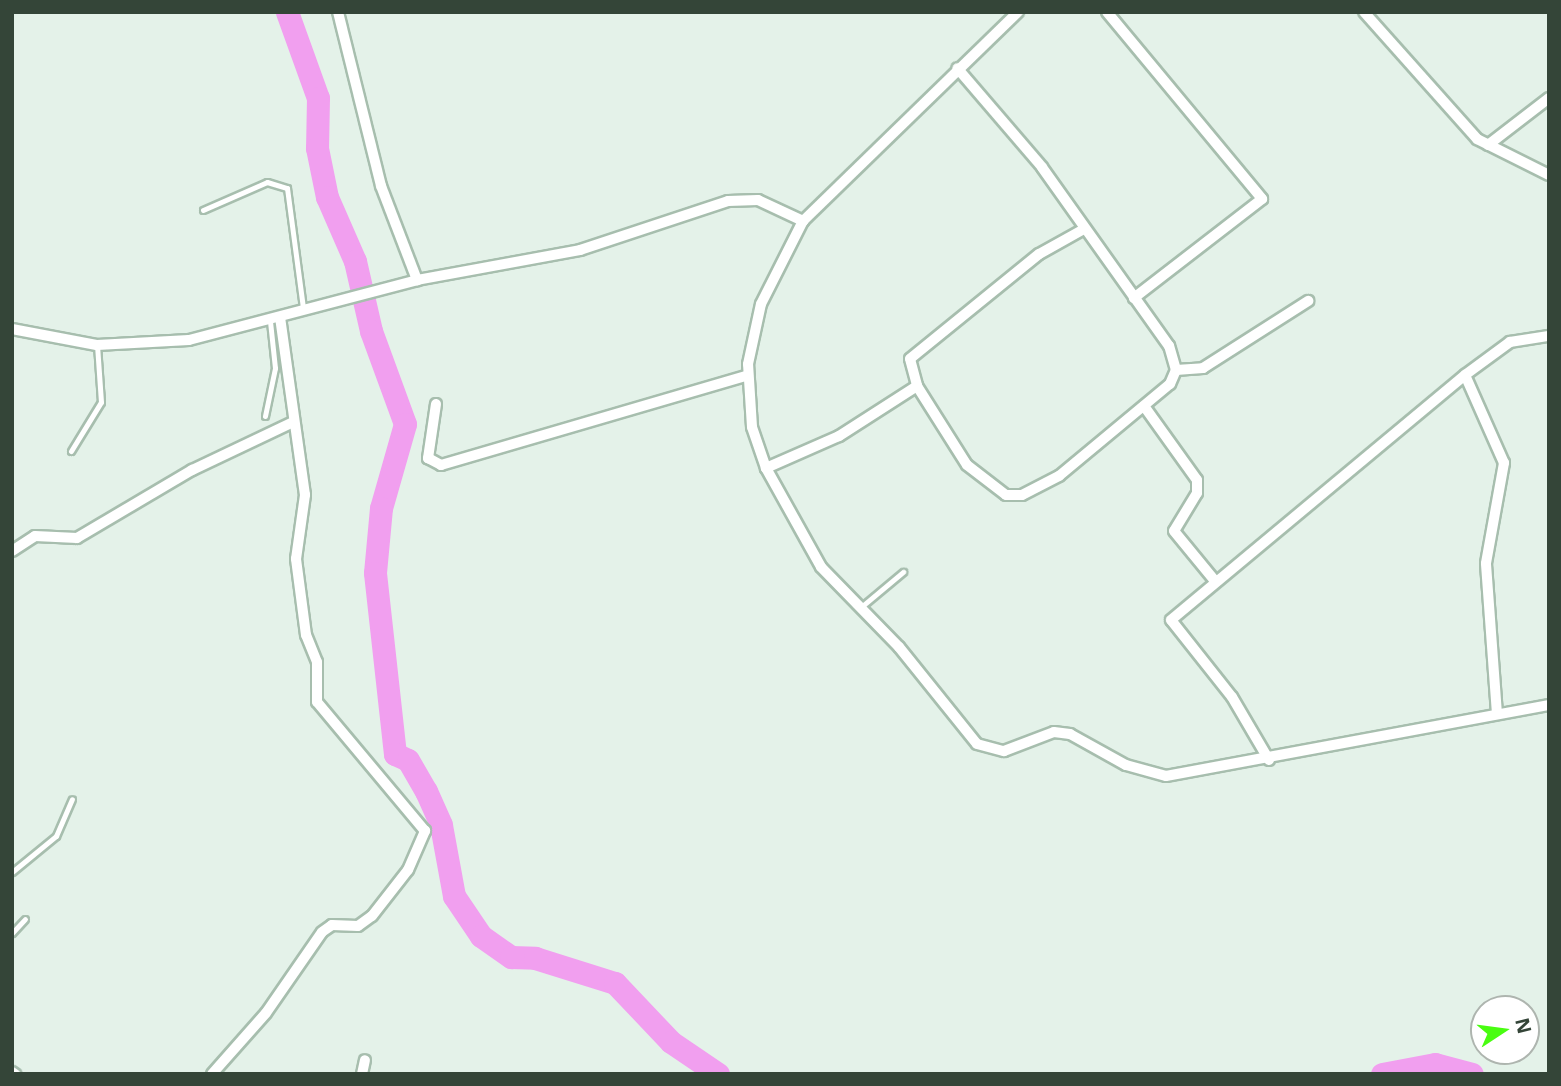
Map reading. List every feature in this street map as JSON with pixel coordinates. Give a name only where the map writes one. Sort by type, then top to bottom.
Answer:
[{"type":"street","points":[[338,12],[381,186],[417,280]]},
{"type":"street","points":[[1018,12],[957,68],[803,220],[761,304],[748,375],[752,427],[766,468],[799,537],[988,751],[1054,732],[1070,734],[1157,776],[1269,760],[1418,725],[1549,705]]},
{"type":"street","points":[[1107,12],[1262,199],[1134,298]]},
{"type":"street","points":[[1364,12],[1451,116],[1488,145],[1549,175]]},
{"type":"street","points":[[957,68],[1042,167],[1169,346],[1175,370]]},
{"type":"street","points":[[1488,145],[1549,98]]},
{"type":"street","points":[[12,329],[97,345],[189,340],[417,280],[580,250],[728,201],[758,200],[803,220]]},
{"type":"street","points":[[1084,229],[1039,254],[910,359],[917,386],[951,446],[1006,495],[1038,491],[1144,406],[1175,370],[1203,368],[1308,301]]},
{"type":"street","points":[[212,1074],[266,1013],[322,932],[332,925],[358,926],[372,916],[408,870],[425,831],[317,702],[317,662],[306,635],[296,559],[305,502],[275,319]]},
{"type":"street","points":[[1269,760],[1232,697],[1171,620],[1214,581],[1465,375],[1510,342],[1548,333]]},
{"type":"street","points":[[436,404],[428,458],[441,465],[748,375]]},
{"type":"street","points":[[1465,375],[1504,463],[1486,563],[1497,714]]},
{"type":"street","points":[[766,468],[862,424],[917,386]]},
{"type":"street","points":[[1144,406],[1197,480],[1197,492],[1174,531],[1214,581]]},
{"type":"street","points":[[12,551],[35,536],[77,538],[191,470],[291,423]]},
{"type":"street","points":[[362,1074],[365,1060]]},
{"type":"lane","points":[[203,210],[267,182],[287,188],[303,308]]},
{"type":"lane","points":[[265,416],[275,368],[275,319]]},
{"type":"lane","points":[[71,451],[102,402],[97,345]]},
{"type":"lane","points":[[861,607],[903,572]]},
{"type":"lane","points":[[12,872],[57,836],[72,799]]},
{"type":"lane","points":[[12,933],[25,919]]},
{"type":"waterway","points":[[287,12],[318,98],[317,148],[327,197],[355,261],[371,331],[405,424],[381,508],[375,573],[395,754],[408,760],[426,791],[441,825],[454,896],[481,936],[511,957],[535,958],[615,983],[671,1042],[718,1074]]},
{"type":"waterway","points":[[1382,1074],[1435,1064],[1472,1074]]}]
